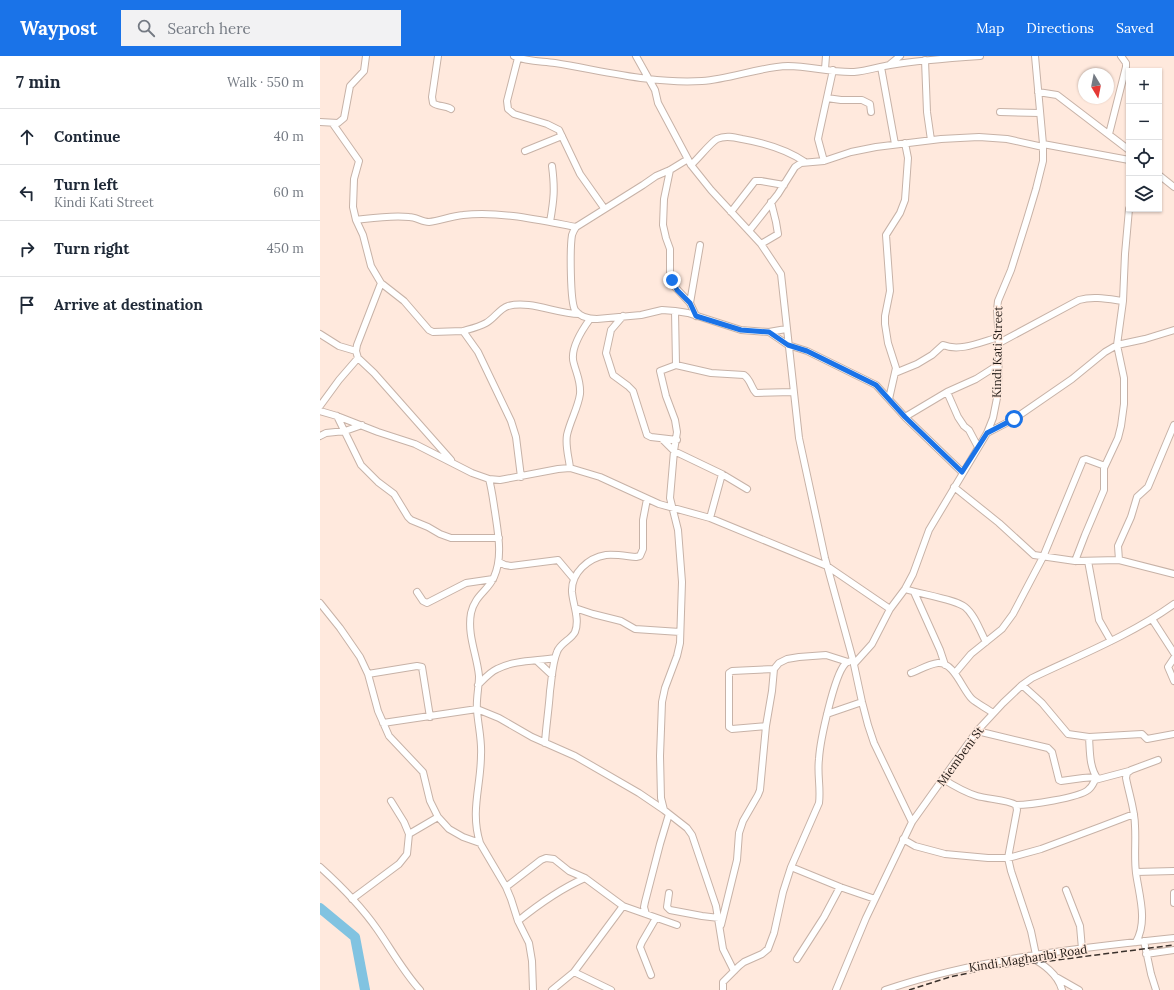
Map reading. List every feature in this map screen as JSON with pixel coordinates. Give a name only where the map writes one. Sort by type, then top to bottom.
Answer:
[{"type":"street","points":[[320,122],[333,124],[338,123],[344,118],[350,86],[364,71],[366,56]]},
{"type":"street","points":[[438,56],[432,97],[433,103],[451,109]]},
{"type":"street","points":[[553,56],[555,63]]},
{"type":"street","points":[[636,56],[655,90],[658,103],[690,162],[711,190],[762,244],[781,274],[799,438],[827,566],[874,743],[912,822]]},
{"type":"street","points":[[825,69],[826,56]]},
{"type":"street","points":[[890,65],[900,56]]},
{"type":"street","points":[[604,208],[580,174],[562,136],[555,127],[519,116],[509,111],[507,101],[516,57],[528,61],[555,63],[662,81],[701,81],[714,80],[757,70],[788,66],[859,72],[890,65],[925,60],[980,56]]},
{"type":"street","name":"Kindi Kati Street","points":[[722,990],[723,982],[744,962],[762,954],[768,949],[774,933],[783,892],[791,867],[819,803],[818,761],[827,714],[839,674],[844,666],[852,662],[872,644],[890,609],[905,589],[913,574],[929,530],[962,472],[987,433],[993,418],[998,393],[998,301],[1011,270],[1043,161],[1043,145],[1035,56]]},
{"type":"street","points":[[1108,134],[1126,67],[1126,63],[1121,56]]},
{"type":"street","points":[[925,60],[927,112],[931,140]]},
{"type":"street","points":[[881,67],[895,144]]},
{"type":"street","points":[[824,161],[818,140],[819,128],[833,70]]},
{"type":"street","points":[[1038,92],[1058,95],[1126,148]]},
{"type":"street","points":[[827,98],[862,100],[870,104],[871,112]]},
{"type":"street","points":[[1000,112],[1040,113]]},
{"type":"street","points":[[333,124],[359,161],[354,179],[352,202],[356,220],[363,235],[369,260],[376,276],[381,283],[404,302],[431,331],[463,331],[486,323],[499,310],[515,304],[546,308],[568,314],[579,314],[590,319],[641,315],[662,310],[678,311],[741,330],[769,332],[786,329]]},
{"type":"street","points":[[525,151],[562,136]]},
{"type":"street","points":[[579,314],[574,307],[572,290],[572,236],[576,227],[604,208],[656,176],[690,162],[716,139],[732,137],[774,146],[794,154],[805,162]]},
{"type":"street","points":[[749,231],[784,185],[795,167],[801,163],[824,161],[851,152],[876,147],[931,140],[987,138],[1007,139],[1126,159]]},
{"type":"street","points":[[889,399],[895,373],[895,364],[888,343],[886,324],[890,292],[886,235],[900,213],[905,200],[908,158],[905,143]]},
{"type":"street","points":[[550,222],[555,196],[552,166]]},
{"type":"street","points":[[670,170],[664,199],[664,231],[670,249],[670,272],[677,290],[689,301],[696,316]]},
{"type":"street","points":[[1160,176],[1174,187]]},
{"type":"street","points":[[731,212],[755,181],[784,185]]},
{"type":"street","points":[[762,244],[778,234],[771,202]]},
{"type":"street","points":[[1075,561],[1104,490],[1105,466],[1118,438],[1124,404],[1124,378],[1117,345],[1123,301],[1129,212]]},
{"type":"street","points":[[356,220],[398,216],[410,217],[430,222],[462,215],[479,215],[506,216],[576,227]]},
{"type":"street","points":[[676,365],[678,311],[689,301],[700,245]]},
{"type":"street","points":[[381,283],[360,337],[356,351],[358,358],[379,378],[453,463]]},
{"type":"street","points":[[895,373],[917,364],[932,355],[943,344],[955,348],[999,340],[1085,298],[1102,298],[1123,301]]},
{"type":"street","points":[[623,316],[611,330],[606,353],[613,375],[633,391],[647,435],[662,439],[676,440]]},
{"type":"street","points":[[570,468],[567,448],[567,433],[580,396],[581,386],[580,379],[574,365],[573,355],[580,334],[590,319]]},
{"type":"street","points":[[987,433],[1014,419],[1072,379],[1105,352],[1117,345],[1174,330]]},
{"type":"street","points":[[463,331],[478,352],[511,421],[516,437],[521,477]]},
{"type":"street","points":[[769,332],[788,345],[807,351],[872,382],[882,390],[905,417],[962,472]]},
{"type":"street","points":[[320,334],[339,346],[356,351]]},
{"type":"street","points":[[320,406],[326,396],[358,358]]},
{"type":"street","points":[[646,914],[644,907],[660,844],[666,812],[661,798],[660,781],[662,702],[665,688],[677,656],[680,643],[681,567],[678,530],[670,498],[677,428],[666,396],[660,371],[676,365],[711,373],[744,375],[750,381],[756,393],[793,392]]},
{"type":"street","points":[[905,417],[947,392],[976,379],[998,365]]},
{"type":"street","points":[[947,392],[958,417],[964,426],[969,430],[978,447]]},
{"type":"street","points":[[320,411],[415,444],[472,473],[489,479],[500,480],[570,468],[600,477],[647,499],[672,508],[710,518],[827,566],[890,609]]},
{"type":"street","points":[[337,416],[361,465],[378,482],[398,498],[411,520],[451,538],[499,538]]},
{"type":"street","points":[[320,436],[326,433],[345,431],[362,425]]},
{"type":"street","points":[[1118,560],[1118,546],[1131,518],[1137,497],[1148,487],[1174,425]]},
{"type":"street","points":[[662,439],[674,451],[722,474],[747,489]]},
{"type":"street","points":[[955,673],[971,654],[1002,629],[1013,614],[1043,557],[1083,460],[1086,458],[1105,466]]},
{"type":"street","points":[[710,518],[722,474]]},
{"type":"street","points":[[489,479],[493,495],[499,538],[499,562],[493,580],[480,594],[471,614],[471,635],[478,668],[477,709],[481,756],[477,791],[476,824],[480,843],[506,887],[513,903],[518,921],[526,937],[531,952],[533,990]]},
{"type":"street","points":[[954,487],[999,523],[1030,554],[1075,561],[1118,560],[1174,574]]},
{"type":"street","points":[[544,743],[555,658],[559,647],[570,638],[576,626],[572,592],[574,579],[583,566],[591,560],[599,557],[608,555],[640,556],[643,549],[643,520],[647,499]]},
{"type":"street","points":[[499,562],[504,566],[511,566],[558,560],[574,579]]},
{"type":"street","points":[[1088,561],[1099,620],[1110,641]]},
{"type":"street","points":[[417,592],[423,601],[427,603],[466,583],[493,580]]},
{"type":"street","points":[[905,589],[954,602],[966,607],[986,642]]},
{"type":"street","points":[[914,592],[940,650],[945,665]]},
{"type":"street","points":[[320,603],[360,657],[368,674],[383,724],[389,736],[423,772],[430,801],[438,817],[449,829],[463,837],[480,843]]},
{"type":"street","name":"Miembeni St","points":[[836,990],[875,899],[912,822],[977,731],[1022,685],[1032,678],[1110,641],[1152,619],[1174,604]]},
{"type":"street","points":[[575,608],[598,616],[621,621],[635,629],[680,632]]},
{"type":"street","points":[[1152,619],[1174,652]]},
{"type":"street","points":[[720,928],[737,860],[739,833],[748,811],[760,790],[766,726],[774,669],[783,661],[799,656],[826,655],[852,662]]},
{"type":"street","points":[[478,685],[496,669],[506,665],[555,658]]},
{"type":"street","points":[[1174,658],[1168,664],[1174,681]]},
{"type":"street","points":[[537,661],[552,675]]},
{"type":"street","points":[[911,673],[933,664],[940,663],[945,665],[955,673],[971,698],[993,713]]},
{"type":"street","points":[[368,674],[422,666],[430,716]]},
{"type":"street","points":[[766,726],[732,729],[729,727],[729,673],[732,670],[774,669]]},
{"type":"street","points":[[1022,685],[1042,703],[1065,732],[1075,736],[1089,737],[1142,734],[1147,739],[1174,734]]},
{"type":"street","points":[[827,714],[862,702]]},
{"type":"street","points":[[383,724],[477,709],[499,718],[544,743],[575,756],[639,793],[687,828],[692,835],[709,883],[719,918],[723,949],[734,971]]},
{"type":"street","points":[[977,731],[1048,748],[1052,752],[1059,780],[1061,781],[1097,778],[1130,770],[1158,760]]},
{"type":"street","points":[[1089,737],[1092,766],[1097,778]]},
{"type":"street","points":[[1130,770],[1126,778],[1134,814],[1136,872],[1140,892],[1142,922],[1141,934],[1136,942]]},
{"type":"street","points":[[943,779],[966,792],[991,800],[1010,802],[1016,805],[1047,801],[1081,794],[1092,787],[1097,778]]},
{"type":"street","points":[[352,899],[399,864],[407,854],[409,834],[404,822],[391,801]]},
{"type":"street","points":[[1016,805],[1017,810],[1008,858],[1011,872],[1031,931],[1036,955]]},
{"type":"street","points":[[903,839],[915,846],[945,854],[988,858],[1008,858],[1041,849],[1134,814]]},
{"type":"street","points":[[409,834],[438,817]]},
{"type":"street","points":[[506,887],[541,860],[546,858],[554,859],[569,871],[585,878],[623,906],[677,925]]},
{"type":"street","points":[[320,867],[352,899],[376,927],[408,976],[420,990]]},
{"type":"street","points":[[791,867],[840,887],[875,899]]},
{"type":"street","points":[[1136,872],[1174,871]]},
{"type":"street","points":[[518,921],[554,894],[585,878]]},
{"type":"street","points":[[797,960],[824,917],[840,887]]},
{"type":"street","points":[[1066,890],[1080,926],[1082,949]]},
{"type":"street","points":[[1174,892],[1174,903]]},
{"type":"street","points":[[669,893],[668,907],[670,910],[719,918]]},
{"type":"street","points":[[552,990],[574,972],[623,906]]},
{"type":"street","points":[[651,975],[640,946],[656,918]]},
{"type":"street","name":"Kindi Magharibi Road","points":[[885,990],[913,980],[1030,956],[1174,938]]},
{"type":"street","points":[[1144,941],[1156,990]]},
{"type":"street","points":[[1146,954],[1174,950]]},
{"type":"street","points":[[1030,956],[1058,978],[1079,990]]},
{"type":"street","points":[[574,972],[610,990]]},
{"type":"street","points":[[1058,978],[1062,990]]},
{"type":"waterway","points":[[320,908],[355,937],[365,990]]},
{"type":"railway","points":[[909,990],[950,977],[987,969],[1174,945]]},
{"type":"route","points":[[672,280],[677,290],[690,303],[696,316],[741,330],[769,332],[788,345],[807,351],[876,385],[905,417],[962,472],[987,433],[1014,419]]}]
